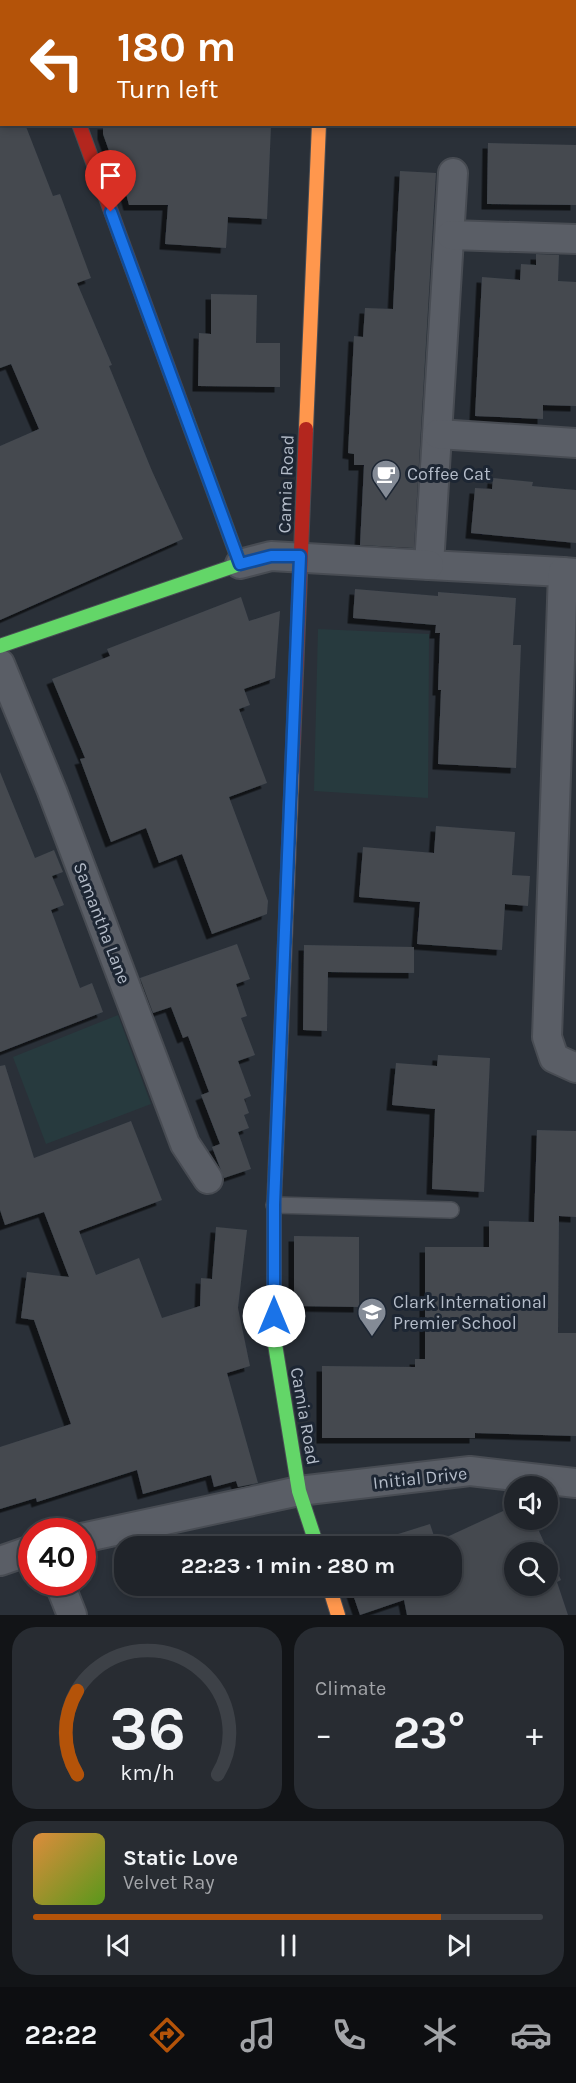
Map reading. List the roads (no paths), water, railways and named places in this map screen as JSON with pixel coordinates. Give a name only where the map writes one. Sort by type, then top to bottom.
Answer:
[{"type":"street","points":[[80,126],[240,564]]},
{"type":"street","name":"Camia Road","points":[[314,1536],[299,1491],[274,1338],[274,1205],[319,126]]},
{"type":"street","points":[[429,565],[453,173]]},
{"type":"street","points":[[451,235],[576,239]]},
{"type":"street","points":[[438,434],[576,443]]},
{"type":"street","points":[[0,646],[240,564],[271,556],[569,573],[547,1038],[554,1058],[576,1068]]},
{"type":"street","name":"Samantha Lane","points":[[0,664],[52,791],[185,1144],[208,1179]]},
{"type":"street","name":"Initial Drive","points":[[96,1535],[299,1491],[470,1471],[576,1483]]},
{"type":"street","points":[[0,1562],[18,1555]]},
{"type":"street","points":[[65,1596],[72,1615]]},
{"type":"street","points":[[332,1596],[338,1615]]},
{"type":"lane","points":[[274,1205],[451,1210]]},
{"type":"place","name":"Coffee Cat","points":[[386,500]]},
{"type":"place","name":"Clark International Premier School","points":[[372,1338]]}]
